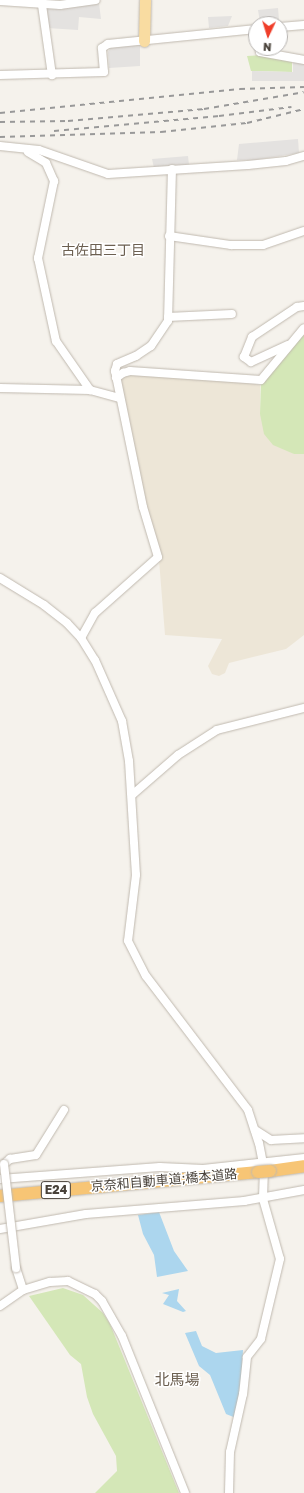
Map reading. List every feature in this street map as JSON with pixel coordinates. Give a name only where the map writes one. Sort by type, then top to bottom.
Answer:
[{"type":"highway","name":"京奈和自動車道;橋本道路","points":[[0,1196],[166,1181],[263,1168],[288,1168],[304,1166]]},
{"type":"main road","points":[[144,41],[145,0]]},
{"type":"street","points":[[0,1],[60,5],[96,0]]},
{"type":"street","points":[[42,5],[52,75]]},
{"type":"street","points":[[288,26],[304,25]]},
{"type":"street","points":[[0,75],[52,75],[104,72],[104,45],[248,30]]},
{"type":"street","points":[[282,56],[304,60]]},
{"type":"street","points":[[0,146],[39,150],[108,174],[132,174],[172,169],[248,165],[286,161],[304,156]]},
{"type":"street","points":[[20,149],[46,163],[54,181],[38,258],[41,278],[56,341],[90,390]]},
{"type":"street","points":[[81,638],[95,613],[158,557],[143,507],[119,398],[116,378],[116,364],[136,356],[151,346],[168,317],[169,236],[173,191],[172,169]]},
{"type":"street","points":[[169,236],[231,245],[263,245],[304,231]]},
{"type":"street","points":[[291,344],[251,362],[244,357],[252,337],[298,307],[304,306]]},
{"type":"street","points":[[168,317],[232,314]]},
{"type":"street","points":[[116,378],[123,373],[130,371],[261,380],[304,328]]},
{"type":"street","points":[[0,388],[90,390],[119,398]]},
{"type":"street","points":[[0,578],[44,605],[81,638],[95,660],[122,721],[132,795],[136,876],[128,941],[146,976],[248,1110],[254,1129],[263,1168],[262,1198],[280,1259],[261,1339],[246,1357],[244,1394],[230,1452],[229,1493]]},
{"type":"street","points":[[132,795],[178,755],[217,730],[304,708]]},
{"type":"street","points":[[23,1290],[16,1268],[4,1164],[10,1159],[36,1155],[64,1110]]},
{"type":"street","points":[[254,1129],[271,1140],[304,1138]]},
{"type":"street","points":[[0,1179],[160,1167],[203,1169],[263,1168],[304,1158]]},
{"type":"street","points":[[0,1229],[24,1223],[111,1212],[262,1198],[304,1190]]},
{"type":"street","points":[[0,1306],[23,1290],[50,1282],[68,1281],[95,1294],[102,1301],[122,1336],[186,1493]]},
{"type":"shaded area","points":[[99,3],[101,19],[79,17],[78,30],[47,28],[46,7]]},
{"type":"shaded area","points":[[278,8],[279,16],[259,16],[258,10]]},
{"type":"shaded area","points":[[232,16],[228,26],[209,28],[208,17]]},
{"type":"shaded area","points":[[140,44],[140,66],[109,68],[108,52],[111,47]]},
{"type":"shaded area","points":[[293,60],[304,62],[304,81],[252,81],[252,71],[293,72]]},
{"type":"shaded area","points":[[298,139],[299,153],[255,160],[237,160],[239,144]]},
{"type":"shaded area","points":[[188,156],[189,165],[154,168],[152,159]]},
{"type":"shaded area","points":[[125,374],[242,381],[260,385],[260,414],[294,454],[304,454],[304,635],[286,649],[229,663],[225,673],[219,676],[212,674],[208,666],[222,639],[165,635],[159,560],[162,555],[150,524],[120,392],[121,377]]},
{"type":"green space","points":[[247,56],[268,56],[292,60],[292,72],[251,71]]},
{"type":"green space","points":[[304,328],[304,454],[294,454],[273,445],[264,434],[260,414],[261,380]]},
{"type":"green space","points":[[63,1288],[83,1295],[103,1313],[110,1324],[179,1493],[95,1493],[117,1471],[116,1456],[93,1414],[87,1397],[81,1364],[70,1355],[29,1296]]},
{"type":"water","points":[[159,1212],[174,1251],[188,1271],[157,1277],[154,1255],[143,1234],[138,1215]]},
{"type":"water","points":[[179,1289],[177,1301],[186,1311],[183,1312],[163,1304],[169,1295],[162,1293]]},
{"type":"water","points":[[196,1331],[202,1346],[216,1353],[243,1350],[241,1389],[236,1418],[226,1414],[210,1375],[199,1366],[185,1333]]},
{"type":"railway","points":[[0,113],[240,89],[304,87]]},
{"type":"railway","points":[[0,122],[68,121],[204,109],[304,92]]},
{"type":"railway","points":[[54,131],[219,116],[291,107]]},
{"type":"railway","points":[[0,137],[161,132],[247,123],[304,109]]},
{"type":"district","name":"古佐田三丁目","points":[[103,250]]},
{"type":"district","name":"北馬場","points":[[177,1380]]}]
